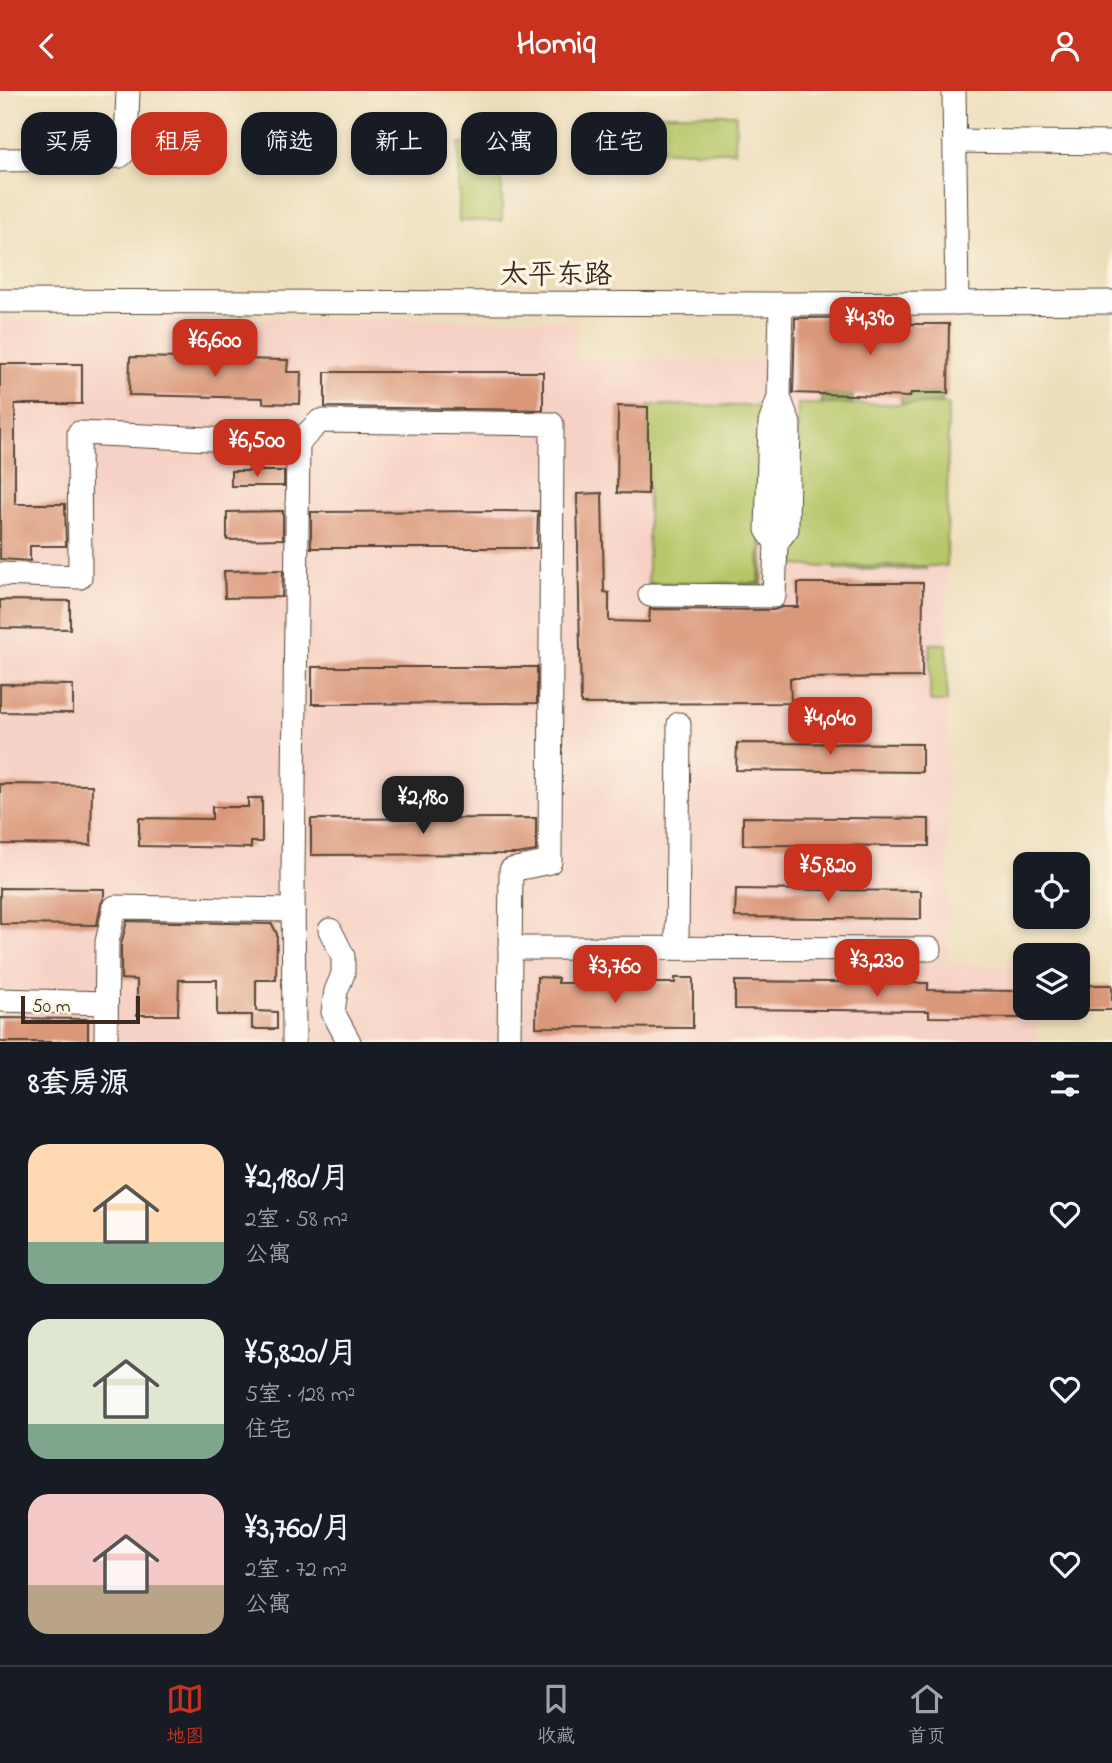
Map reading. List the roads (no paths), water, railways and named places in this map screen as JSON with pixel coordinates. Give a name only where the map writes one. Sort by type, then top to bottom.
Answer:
[{"type":"street","points":[[0,160],[120,156],[124,152],[128,91]]},
{"type":"street","points":[[954,91],[957,303]]},
{"type":"street","points":[[955,141],[1112,143]]},
{"type":"street","name":"太平东路","points":[[0,300],[781,304],[1112,302]]},
{"type":"street","points":[[650,595],[774,596],[776,543],[787,529],[789,424],[779,397],[781,304]]},
{"type":"street","points":[[294,1042],[293,909],[299,443],[320,421],[552,423],[550,862],[511,870],[509,1042]]},
{"type":"street","points":[[0,574],[80,577],[79,433],[299,443]]},
{"type":"street","points":[[677,948],[679,724]]},
{"type":"street","points":[[106,1042],[107,942],[115,907],[293,909]]},
{"type":"street","points":[[330,930],[343,956],[343,974],[332,1012],[349,1042]]},
{"type":"street","points":[[510,948],[930,949]]},
{"type":"street","points":[[0,1000],[106,1003]]}]
